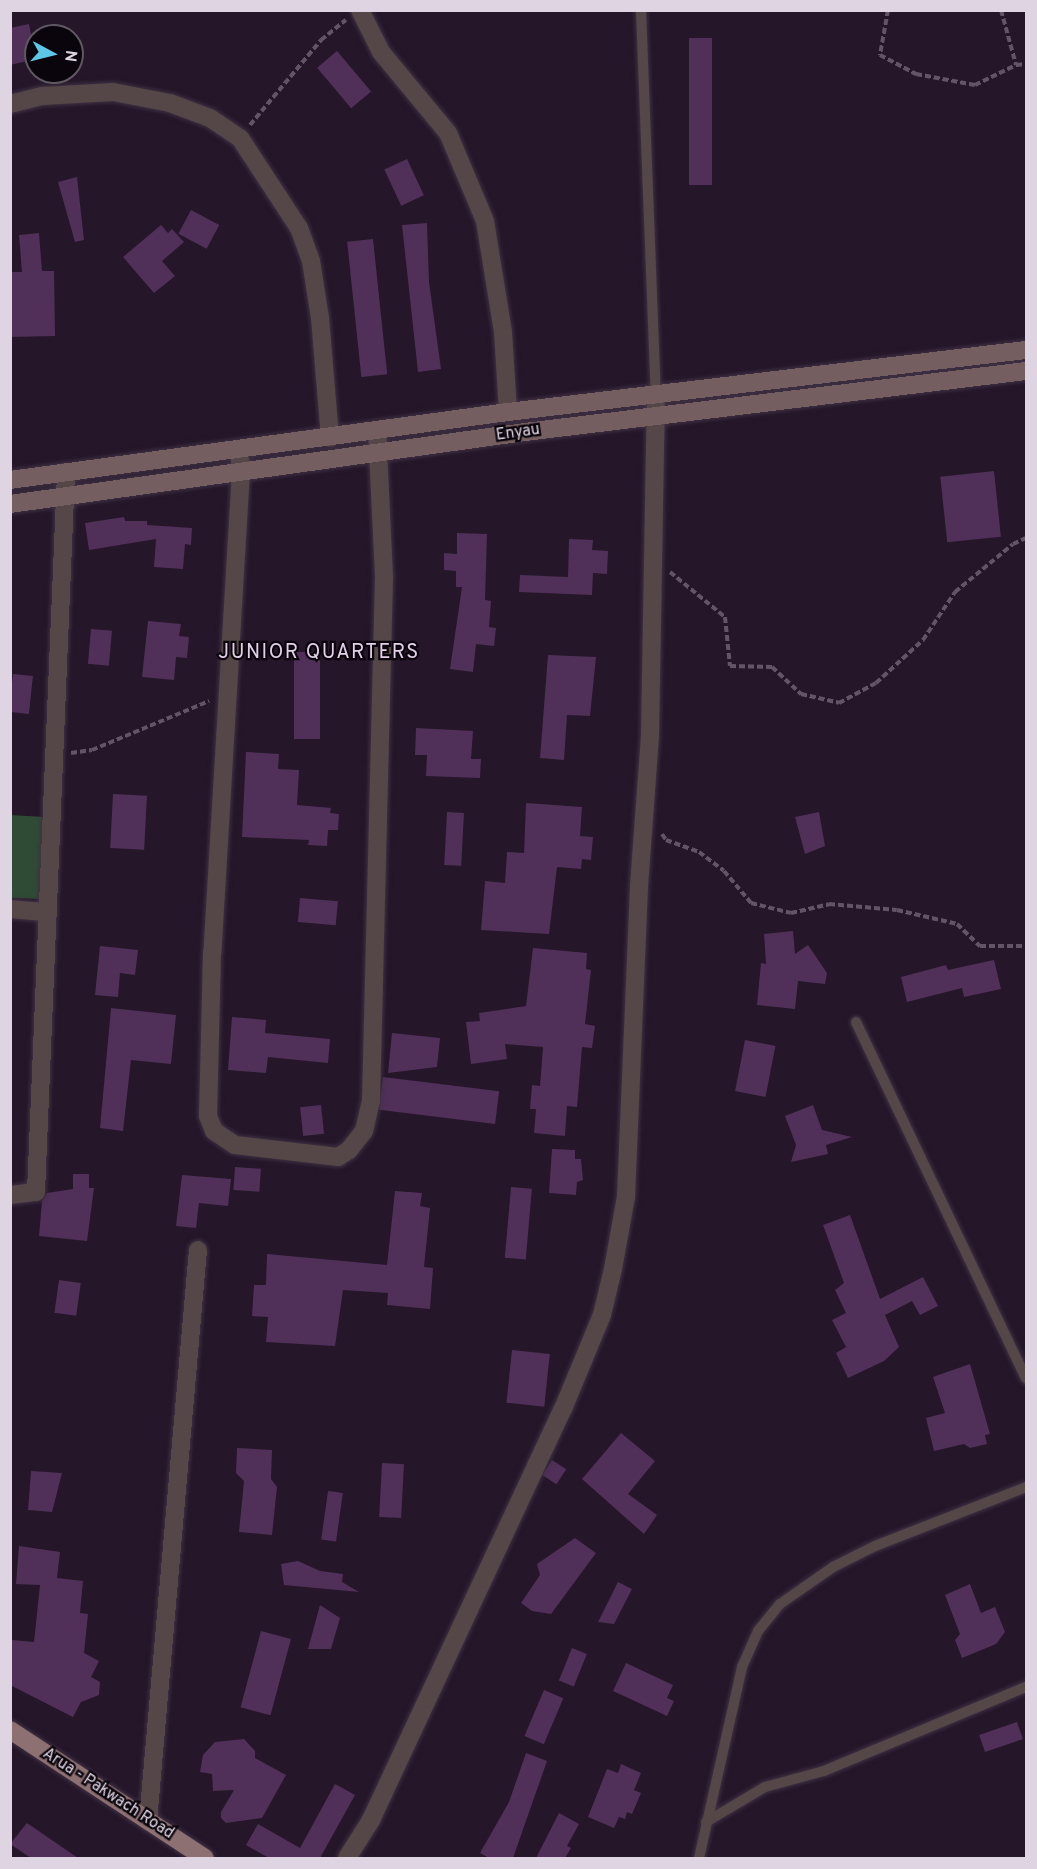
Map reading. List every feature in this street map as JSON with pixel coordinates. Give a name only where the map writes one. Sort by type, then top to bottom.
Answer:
[{"type":"main road","name":"Arua - Pakwach Road","points":[[10,1730],[205,1858]]},
{"type":"street","points":[[355,14],[381,52],[448,133],[485,221],[503,332],[508,412]]},
{"type":"street","points":[[10,104],[43,96],[113,92],[170,103],[210,118],[240,138],[299,228],[310,261],[320,318],[330,438]]},
{"type":"street","name":"Enyau","points":[[10,480],[508,412],[1026,350]]},
{"type":"street","name":"Enyau","points":[[10,504],[241,471],[1026,370]]},
{"type":"street","points":[[347,1858],[371,1820],[494,1560],[602,1315],[626,1197],[655,559],[658,417],[656,394]]},
{"type":"street","points":[[239,449],[241,471],[206,1082],[208,1116],[214,1131],[235,1145],[338,1156],[349,1150],[364,1131],[371,1101],[384,577],[380,453],[377,430]]},
{"type":"street","points":[[10,1195],[36,1192],[66,472]]},
{"type":"street","points":[[10,909],[48,912]]},
{"type":"street","points":[[148,1821],[198,1250]]},
{"type":"lane","points":[[641,10],[656,394]]},
{"type":"lane","points":[[856,1022],[1026,1378]]},
{"type":"lane","points":[[699,1858],[742,1667],[758,1630],[780,1604],[833,1567],[875,1546],[1026,1487]]},
{"type":"lane","points":[[706,1822],[765,1787],[824,1771],[1026,1687]]},
{"type":"path","points":[[888,10],[880,55],[916,74],[975,85],[1016,65],[1026,64]]},
{"type":"path","points":[[1001,10],[1016,65]]},
{"type":"path","points":[[240,138],[321,40],[355,14]]},
{"type":"path","points":[[655,559],[725,617],[730,666],[772,667],[801,694],[839,703],[876,683],[923,640],[954,592],[1013,544],[1026,538]]},
{"type":"path","points":[[54,756],[92,750],[227,694]]},
{"type":"path","points":[[644,809],[666,840],[699,852],[724,871],[751,903],[791,913],[829,904],[897,910],[957,924],[980,946],[1026,946]]},
{"type":"green space","points":[[10,815],[45,817],[41,899],[11,898]]},
{"type":"building","points":[[24,25],[24,62],[10,65],[10,28]]},
{"type":"building","points":[[689,38],[712,38],[712,185],[689,185]]},
{"type":"building","points":[[337,51],[371,92],[351,108],[317,68]]},
{"type":"building","points":[[407,159],[424,195],[401,206],[384,170]]},
{"type":"building","points":[[77,177],[84,240],[75,242],[58,182]]},
{"type":"building","points":[[191,210],[219,225],[207,249],[178,234]]},
{"type":"building","points":[[427,223],[429,282],[441,369],[418,372],[402,225]]},
{"type":"building","points":[[161,225],[168,233],[172,229],[184,242],[162,261],[175,276],[154,293],[123,257]]},
{"type":"building","points":[[39,233],[42,271],[54,271],[55,336],[10,337],[10,272],[22,272],[19,235]]},
{"type":"building","points":[[373,239],[387,374],[361,377],[347,242]]},
{"type":"building","points":[[994,471],[1001,537],[947,542],[940,477]]},
{"type":"building","points":[[124,517],[125,521],[147,521],[147,525],[192,528],[191,545],[185,544],[183,569],[154,567],[156,539],[89,550],[85,523]]},
{"type":"building","points":[[457,533],[487,534],[485,600],[491,601],[489,627],[496,628],[494,646],[476,644],[473,672],[450,669],[462,587],[456,587],[456,571],[444,570],[444,553],[457,554]]},
{"type":"building","points":[[569,539],[593,540],[592,550],[608,551],[607,574],[593,573],[592,595],[519,592],[520,575],[568,577]]},
{"type":"building","points":[[148,621],[181,624],[179,636],[189,637],[187,658],[176,657],[174,680],[142,677]]},
{"type":"building","points":[[91,629],[112,631],[109,666],[88,664]]},
{"type":"building","points":[[294,652],[320,652],[320,739],[294,739]]},
{"type":"building","points":[[548,655],[596,657],[590,716],[567,715],[564,760],[540,758]]},
{"type":"building","points":[[13,674],[33,676],[29,714],[10,712]]},
{"type":"building","points":[[416,728],[473,731],[471,759],[481,759],[480,778],[426,776],[427,755],[415,755]]},
{"type":"building","points":[[246,752],[279,754],[278,769],[299,770],[297,805],[331,808],[330,813],[339,814],[338,830],[328,830],[327,846],[308,845],[309,840],[242,837]]},
{"type":"building","points":[[113,794],[147,796],[144,850],[110,848]]},
{"type":"building","points":[[526,803],[582,807],[580,836],[593,837],[591,860],[582,859],[581,869],[557,867],[549,934],[481,930],[485,881],[505,883],[507,852],[524,853]]},
{"type":"building","points":[[447,812],[464,813],[461,866],[444,865]]},
{"type":"building","points":[[819,812],[825,846],[805,854],[795,817]]},
{"type":"building","points":[[300,898],[338,901],[336,925],[298,922]]},
{"type":"building","points":[[793,931],[795,954],[808,945],[827,973],[825,984],[798,981],[795,1009],[757,1005],[761,963],[766,964],[764,934]]},
{"type":"building","points":[[100,946],[138,950],[135,975],[120,973],[118,997],[95,995]]},
{"type":"building","points":[[533,948],[587,953],[586,969],[591,970],[585,1024],[595,1026],[592,1048],[582,1047],[577,1107],[567,1106],[565,1136],[534,1133],[536,1109],[530,1109],[532,1085],[540,1086],[543,1047],[505,1044],[507,1059],[471,1064],[466,1022],[480,1021],[479,1013],[526,1006]]},
{"type":"building","points":[[994,960],[1001,989],[964,997],[962,988],[907,1002],[901,977],[946,965],[948,970]]},
{"type":"building","points":[[111,1008],[176,1015],[171,1064],[131,1060],[123,1131],[100,1128]]},
{"type":"building","points":[[232,1017],[266,1020],[265,1033],[330,1039],[328,1063],[268,1057],[266,1073],[228,1070]]},
{"type":"building","points":[[392,1033],[440,1038],[437,1067],[388,1073]]},
{"type":"building","points":[[745,1040],[775,1046],[766,1097],[735,1091]]},
{"type":"building","points":[[383,1077],[499,1091],[495,1124],[379,1110]]},
{"type":"building","points":[[321,1105],[324,1134],[303,1136],[300,1107]]},
{"type":"building","points":[[813,1105],[822,1130],[852,1137],[826,1145],[828,1154],[791,1162],[796,1145],[785,1116]]},
{"type":"building","points":[[552,1149],[575,1150],[575,1159],[581,1159],[583,1180],[577,1182],[576,1195],[549,1193]]},
{"type":"building","points":[[235,1167],[261,1169],[259,1192],[233,1190]]},
{"type":"building","points":[[73,1174],[89,1174],[89,1188],[94,1188],[87,1241],[39,1236],[42,1201],[47,1193],[73,1189]]},
{"type":"building","points":[[182,1175],[231,1179],[228,1206],[199,1203],[196,1228],[176,1226]]},
{"type":"building","points":[[511,1187],[532,1189],[526,1260],[505,1258]]},
{"type":"building","points":[[395,1191],[422,1193],[420,1206],[430,1208],[424,1267],[433,1268],[430,1309],[387,1305],[388,1293],[343,1290],[335,1346],[266,1342],[268,1317],[252,1316],[254,1285],[266,1285],[267,1254],[387,1265]]},
{"type":"building","points":[[850,1215],[880,1299],[923,1277],[938,1306],[920,1315],[912,1301],[885,1315],[899,1347],[884,1361],[848,1378],[836,1353],[846,1347],[832,1320],[846,1313],[835,1290],[844,1283],[823,1225]]},
{"type":"building","points":[[59,1280],[81,1283],[76,1316],[54,1313]]},
{"type":"building","points":[[512,1350],[550,1354],[544,1407],[506,1403]]},
{"type":"building","points":[[970,1364],[990,1434],[985,1435],[987,1444],[970,1448],[964,1444],[934,1451],[926,1418],[945,1413],[933,1377]]},
{"type":"building","points":[[621,1433],[655,1461],[628,1494],[657,1515],[644,1534],[582,1479]]},
{"type":"building","points":[[237,1448],[272,1450],[271,1479],[277,1487],[272,1535],[239,1532],[244,1481],[236,1473]]},
{"type":"building","points":[[552,1460],[566,1469],[556,1484],[542,1475]]},
{"type":"building","points":[[382,1463],[404,1464],[401,1518],[379,1517]]},
{"type":"building","points":[[31,1471],[62,1473],[52,1512],[28,1510]]},
{"type":"building","points":[[328,1491],[343,1493],[336,1542],[321,1540]]},
{"type":"building","points":[[575,1538],[596,1553],[551,1614],[532,1611],[521,1603],[540,1575],[537,1564]]},
{"type":"building","points":[[19,1546],[60,1552],[57,1578],[83,1581],[80,1613],[88,1614],[84,1653],[99,1661],[91,1677],[100,1682],[99,1695],[81,1702],[73,1717],[10,1685],[12,1640],[34,1642],[40,1585],[16,1584]]},
{"type":"building","points":[[298,1561],[320,1571],[343,1574],[342,1582],[359,1592],[284,1585],[281,1564]]},
{"type":"building","points":[[618,1582],[632,1589],[614,1624],[598,1622]]},
{"type":"building","points":[[970,1584],[981,1613],[995,1607],[1005,1632],[996,1644],[962,1658],[955,1640],[960,1634],[945,1595]]},
{"type":"building","points":[[320,1605],[340,1618],[331,1649],[308,1649]]},
{"type":"building","points":[[261,1631],[291,1639],[270,1715],[241,1707]]},
{"type":"building","points":[[572,1648],[587,1654],[574,1686],[559,1680]]},
{"type":"building","points":[[626,1663],[673,1685],[667,1698],[674,1701],[667,1716],[613,1691]]},
{"type":"building","points":[[544,1690],[563,1698],[544,1744],[524,1736]]},
{"type":"building","points":[[1017,1722],[1023,1739],[985,1752],[979,1735]]},
{"type":"building","points":[[244,1739],[255,1751],[255,1758],[286,1775],[262,1818],[226,1823],[221,1818],[221,1812],[234,1790],[213,1791],[212,1774],[200,1772],[203,1755],[215,1742]]},
{"type":"building","points":[[526,1753],[547,1761],[513,1858],[489,1858],[480,1853],[509,1802]]},
{"type":"building","points":[[621,1764],[641,1773],[634,1790],[641,1793],[632,1814],[627,1812],[625,1819],[619,1817],[614,1828],[588,1817],[607,1769],[618,1773]]},
{"type":"building","points":[[335,1784],[355,1795],[320,1858],[269,1858],[246,1845],[258,1824],[300,1848]]},
{"type":"building","points":[[559,1813],[579,1824],[567,1846],[571,1848],[565,1858],[536,1858]]},
{"type":"building","points":[[27,1823],[78,1858],[31,1858],[10,1844]]},
{"type":"district","name":"JUNIOR QUARTERS","points":[[319,653]]}]
